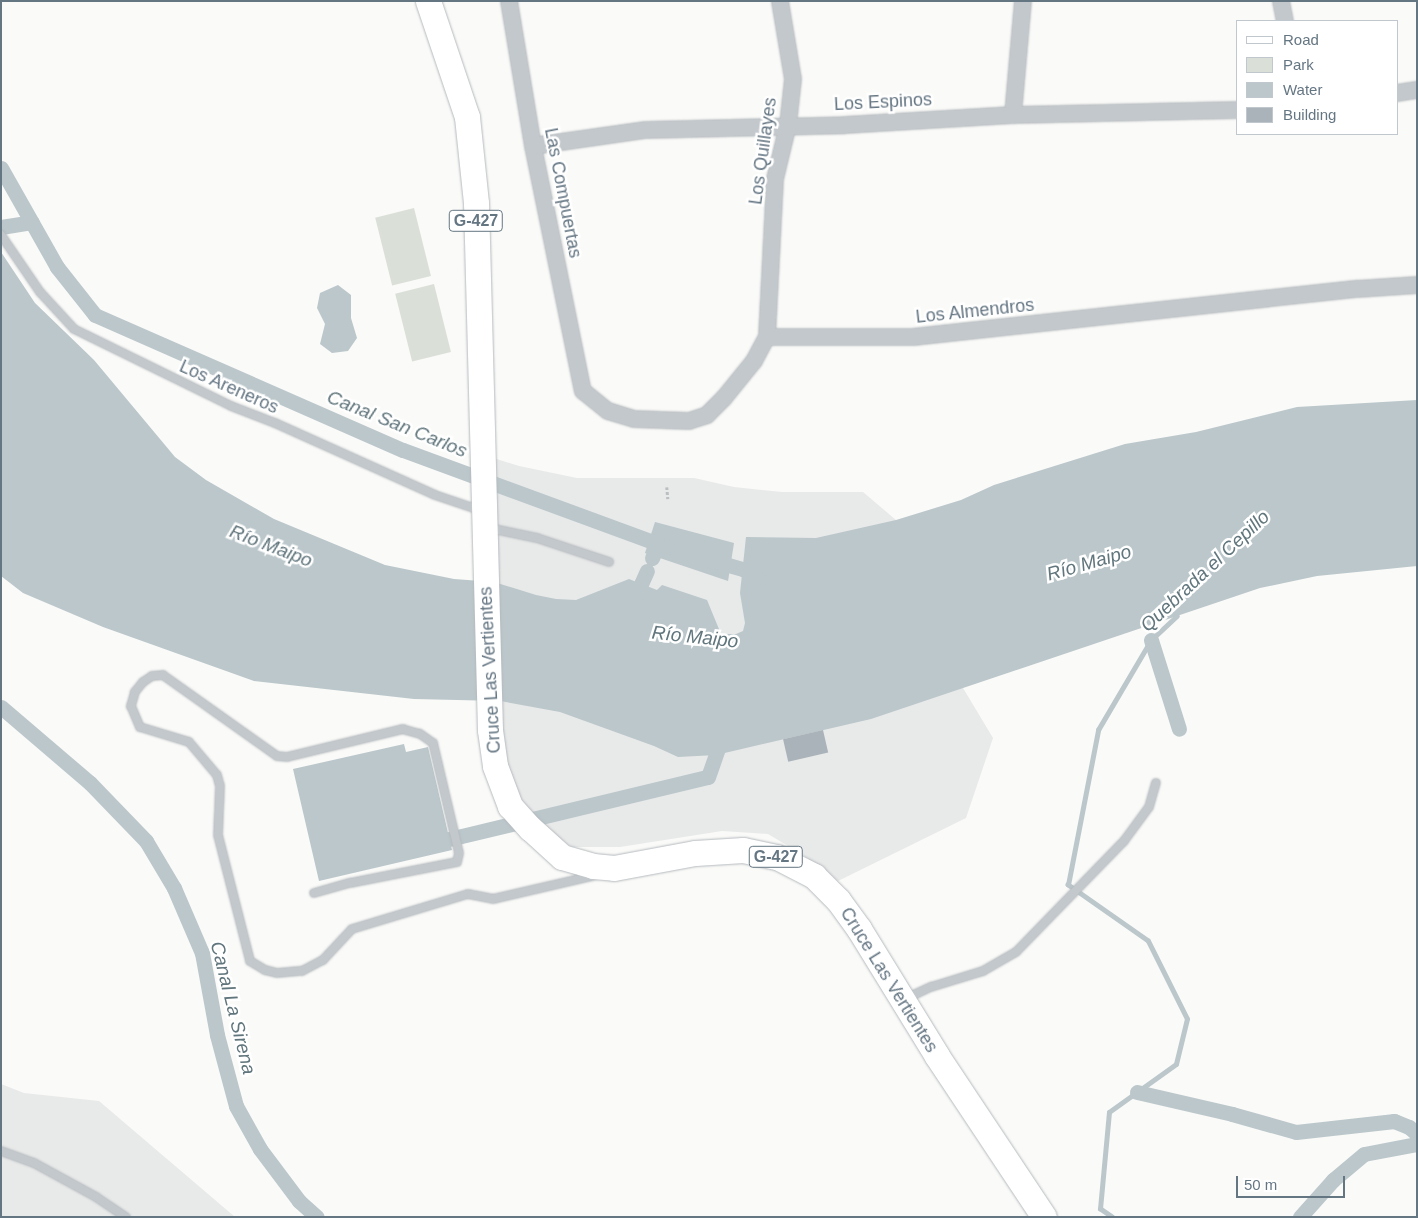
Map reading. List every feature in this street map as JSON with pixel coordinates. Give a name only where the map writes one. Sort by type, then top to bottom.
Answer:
[{"type":"main road","name":"Cruce Las Vertientes","points":[[428,1],[467,117],[476,203],[489,712],[496,766],[510,806],[530,828],[562,856],[594,866],[614,868],[696,853],[743,850],[776,857],[814,876],[838,900],[859,929],[902,1000],[1044,1217]]},
{"type":"street","name":"Las Compuertas","points":[[508,1],[533,146],[582,391],[608,411],[634,419],[689,421],[707,415],[724,398],[754,361],[767,337]]},
{"type":"street","name":"Los Quillayes","points":[[767,337],[775,179],[788,125],[793,79],[780,1]]},
{"type":"street","points":[[1013,115],[1023,1]]},
{"type":"street","points":[[1281,1],[1285,20]]},
{"type":"street","points":[[1398,93],[1417,90]]},
{"type":"street","name":"Los Espinos","points":[[533,146],[646,130],[845,125],[1013,115],[1236,110]]},
{"type":"street","name":"Los Almendros","points":[[767,337],[913,338],[1347,290],[1417,285]]},
{"type":"lane","name":"Los Areneros","points":[[2,237],[40,292],[74,329],[231,406],[276,423],[435,495],[537,538],[609,562]]},
{"type":"lane","points":[[314,893],[350,883],[457,862],[459,853],[433,743],[420,734],[403,729],[287,757],[277,756],[163,676],[152,676],[142,682],[135,692],[131,706],[140,727],[189,742],[218,775],[220,786],[218,835],[250,961],[264,970],[277,973],[302,971],[323,960],[352,929],[468,894],[493,899],[589,878],[614,868]]},
{"type":"lane","points":[[902,1000],[931,987],[983,971],[1016,952],[1129,834],[1149,807],[1156,783]]},
{"type":"lane","points":[[1,1151],[34,1163],[114,1213],[126,1217]]},
{"type":"path","points":[[667,487],[668,499]]},
{"type":"shaded area","points":[[490,457],[519,466],[577,478],[694,478],[734,487],[782,492],[863,492],[896,520],[963,688],[993,738],[966,818],[838,881],[803,855],[768,834],[722,831],[620,847],[572,847],[539,827],[503,770]]},
{"type":"shaded area","points":[[1,1084],[24,1093],[99,1101],[235,1217],[1,1217]]},
{"type":"green space","points":[[414,208],[431,276],[392,286],[375,218]]},
{"type":"green space","points":[[434,284],[451,352],[412,362],[395,294]]},
{"type":"water","name":"Río Maipo","points":[[1,252],[35,303],[94,360],[175,457],[206,480],[274,519],[385,565],[454,579],[494,582],[556,599],[576,600],[629,579],[657,590],[662,585],[707,600],[721,634],[736,634],[743,631],[745,623],[740,593],[746,537],[816,538],[896,520],[961,500],[994,485],[1125,444],[1196,432],[1297,407],[1417,400],[1417,566],[1317,576],[1260,588],[871,719],[716,755],[678,757],[654,746],[560,712],[500,701],[414,699],[254,681],[103,627],[23,593],[1,576]]},
{"type":"water","points":[[338,285],[351,295],[351,318],[357,338],[348,351],[332,353],[320,344],[325,324],[317,308],[320,293]]},
{"type":"water","points":[[655,522],[734,543],[728,581],[645,553]]},
{"type":"water","points":[[404,744],[406,752],[428,747],[452,850],[319,881],[293,769]]},
{"type":"building","points":[[823,730],[828,752],[788,762],[783,739]]},
{"type":"waterway","name":"Canal San Carlos","points":[[1,168],[57,267],[95,315],[403,450],[667,547]]},
{"type":"waterway","points":[[1,227],[32,222]]},
{"type":"waterway","points":[[652,558],[658,544]]},
{"type":"waterway","name":"Canal San Carlos","points":[[711,560],[743,569],[759,579]]},
{"type":"waterway","points":[[633,602],[647,571]]},
{"type":"waterway","name":"Quebrada el Cepillo","points":[[1112,1217],[1100,1209],[1109,1112],[1176,1064],[1187,1019],[1148,941],[1068,885],[1098,730],[1151,640],[1177,616]]},
{"type":"waterway","points":[[1151,640],[1179,729]]},
{"type":"waterway","name":"Canal La Sirena","points":[[1,707],[90,783],[146,841],[174,888],[202,953],[217,1035],[236,1106],[260,1149],[299,1201],[317,1217]]},
{"type":"waterway","points":[[449,839],[708,777],[722,737]]},
{"type":"waterway","points":[[1137,1092],[1232,1114],[1296,1132],[1394,1121],[1409,1127],[1417,1134]]},
{"type":"waterway","name":"Canal La Sirena","points":[[1300,1217],[1333,1180],[1364,1154],[1417,1144]]}]
